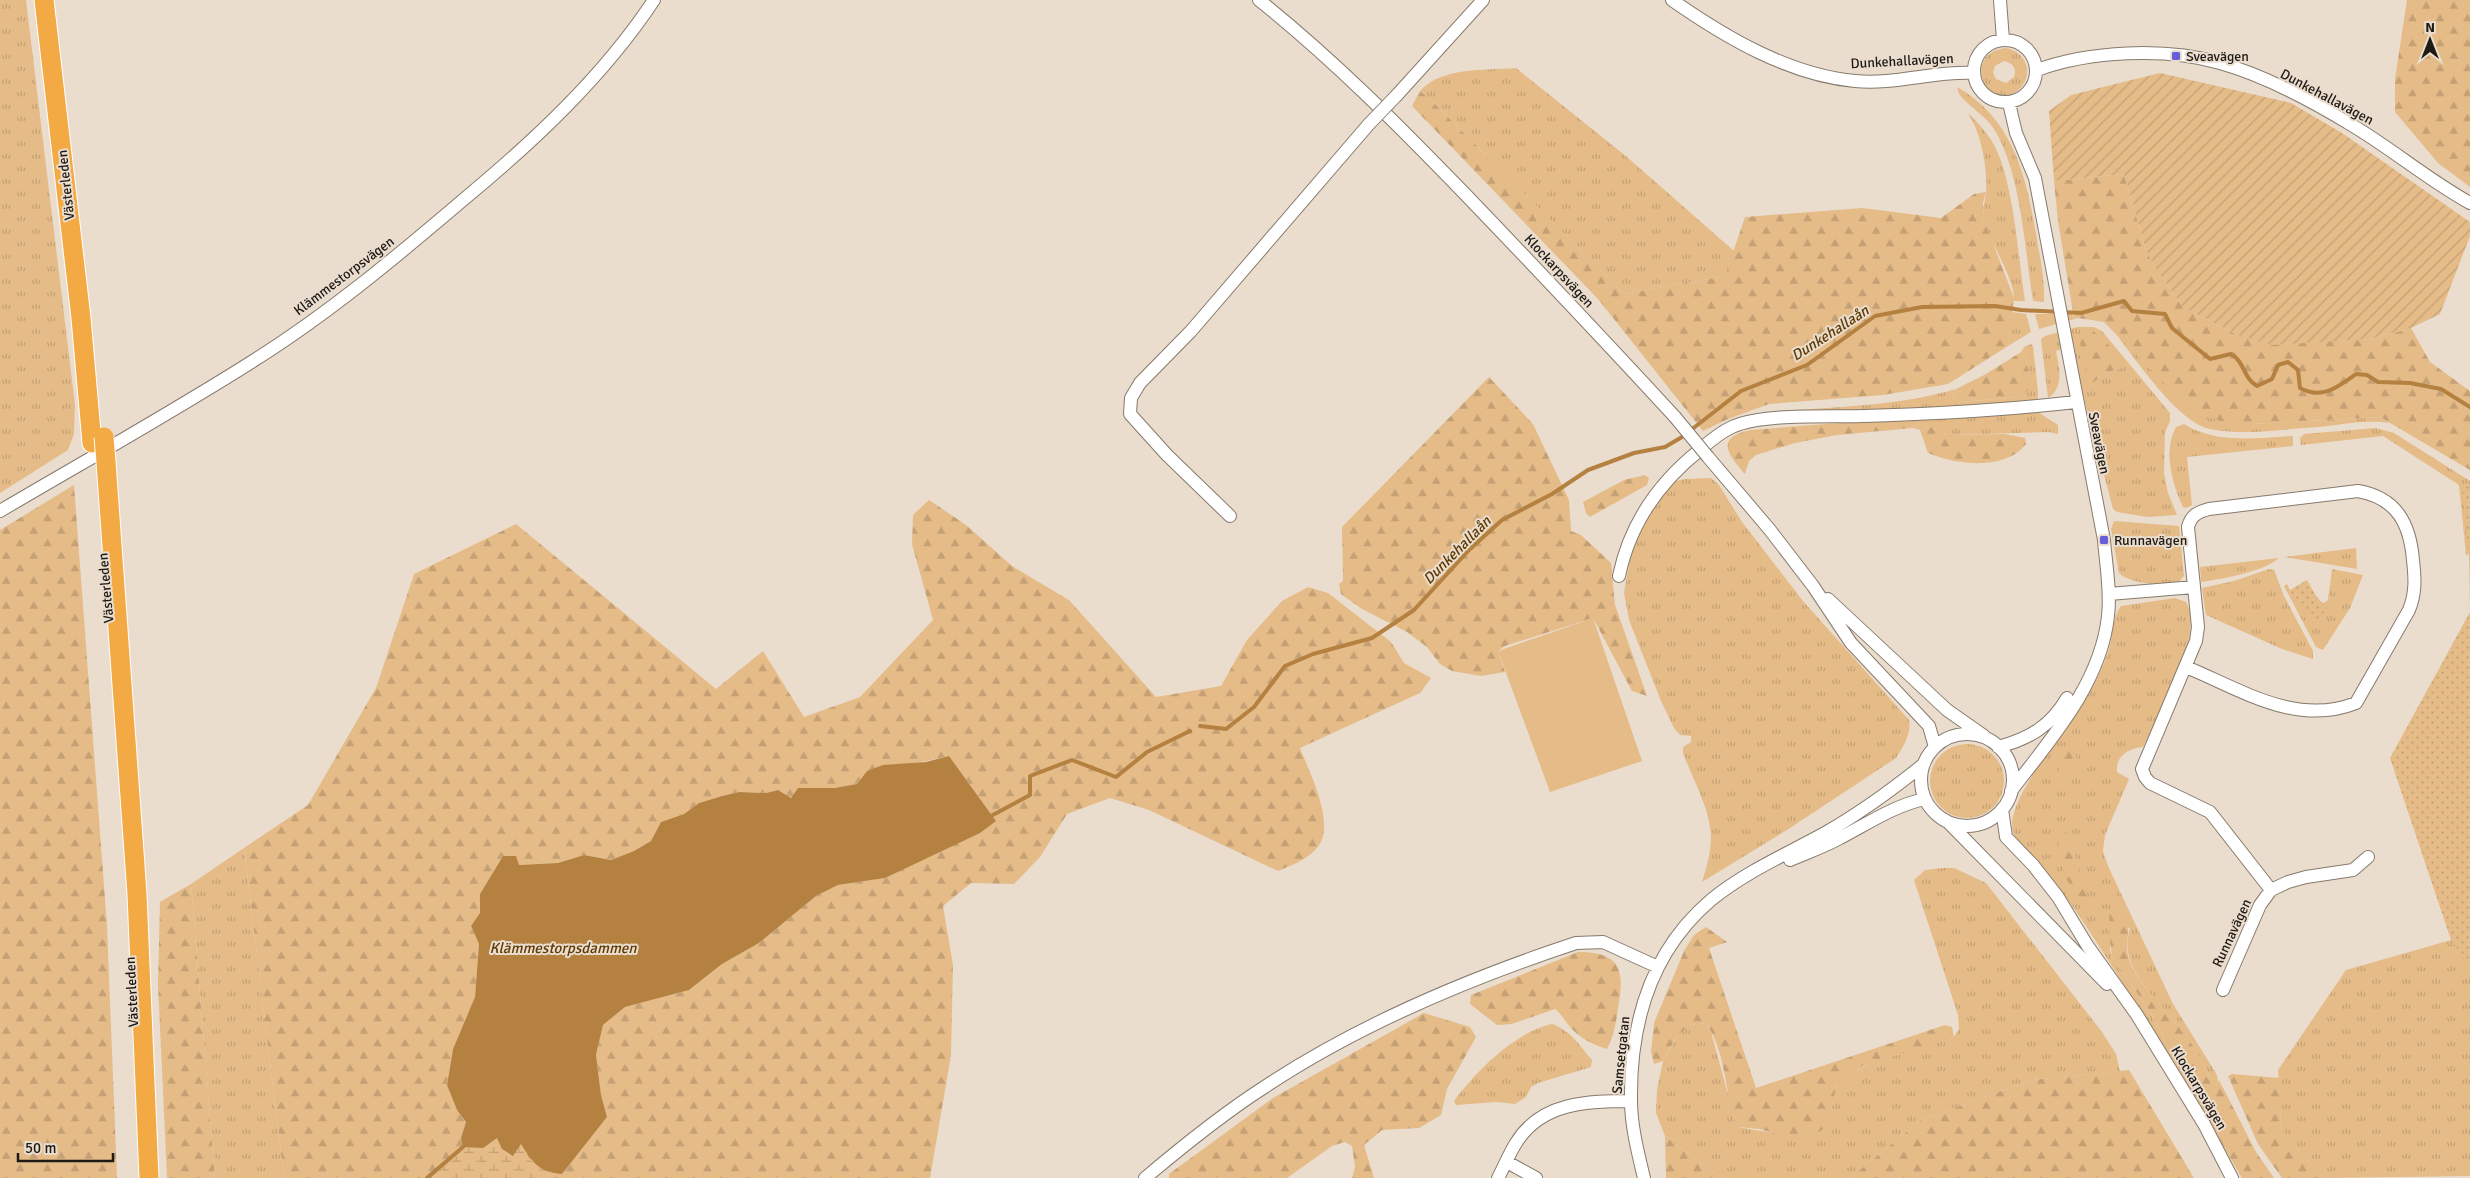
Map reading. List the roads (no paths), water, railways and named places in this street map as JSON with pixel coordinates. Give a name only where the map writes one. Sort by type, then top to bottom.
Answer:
[{"type":"highway","name":"Västerleden","points":[[44,0],[81,318],[101,465],[137,894],[149,1178]]},
{"type":"highway","name":"Västerleden","points":[[57,0],[86,251],[98,440]]},
{"type":"highway","name":"Västerleden","points":[[101,465],[141,1178]]},
{"type":"street","name":"Klämmestorpsvägen","points":[[0,510],[255,360],[360,286],[528,146],[602,68],[636,27],[654,0]]},
{"type":"street","name":"Klockarpsvägen","points":[[1259,0],[1295,29],[1372,98],[1553,285],[1675,417],[1770,530],[1813,586]]},
{"type":"street","points":[[1230,516],[1130,414],[1131,398],[1140,383],[1191,330],[1370,124],[1483,0]]},
{"type":"street","name":"Dunkehallavägen","points":[[1672,0],[1755,51],[1806,71],[1856,82],[1953,72],[1973,73]]},
{"type":"street","points":[[2000,0],[2003,40]]},
{"type":"street","points":[[2003,40],[2014,41],[2024,46],[2035,61],[2036,70],[2036,77],[2030,91],[2024,96],[2008,103],[2000,102],[1984,95],[1975,81],[1973,73],[1980,51],[1994,41],[2003,40]]},
{"type":"street","name":"Dunkehallavägen","points":[[2036,70],[2078,58],[2136,54],[2176,56],[2220,63],[2292,92],[2351,124],[2440,186],[2470,204]]},
{"type":"street","name":"Sveavägen","points":[[2008,103],[2016,133],[2035,178],[2053,270],[2076,402],[2104,540],[2108,615]]},
{"type":"street","points":[[1618,576],[1625,549],[1649,501],[1669,477],[1695,454],[1732,427],[1752,421],[1777,419],[1894,415],[2076,402]]},
{"type":"street","points":[[2186,666],[2270,703],[2298,711],[2332,710],[2356,703],[2409,610],[2414,597],[2415,576],[2410,534],[2406,523],[2398,513],[2373,494],[2358,491],[2197,512],[2190,519],[2188,527],[2198,627],[2196,641],[2142,769],[2150,783],[2210,812],[2271,890],[2288,882],[2306,877],[2354,870],[2368,858]]},
{"type":"street","points":[[1813,586],[1947,710],[1993,743],[2011,767],[2011,790]]},
{"type":"street","points":[[1813,586],[1851,643],[1929,726],[1935,748]]},
{"type":"street","points":[[2108,594],[2194,587]]},
{"type":"street","points":[[1739,881],[1827,832],[1884,796],[1924,764],[1935,748],[1948,739],[1958,735],[1974,735],[1993,743],[2018,741],[2040,730],[2060,711],[2084,670],[2108,615]]},
{"type":"street","points":[[1946,821],[1964,826],[1976,825],[1988,821],[2002,809],[2011,790],[2065,719],[2093,672],[2103,646],[2108,615]]},
{"type":"street","points":[[1924,764],[1921,782],[1926,799],[1934,812],[1946,821],[2137,1015]]},
{"type":"street","points":[[1739,881],[1838,840],[1876,818],[1913,802],[1926,799]]},
{"type":"street","points":[[2002,809],[2006,836],[2033,865],[2058,897],[2087,945],[2137,1015]]},
{"type":"street","name":"Samsetgatan","points":[[1644,1178],[1631,1101],[1638,1020],[1658,967],[1686,923],[1713,899],[1739,881]]},
{"type":"street","name":"Runnavägen","points":[[2223,990],[2260,905],[2271,890]]},
{"type":"street","points":[[1145,1178],[1192,1139],[1263,1087],[1397,1013],[1473,979],[1576,943],[1592,941],[1603,942],[1658,967]]},
{"type":"street","name":"Klockarpsvägen","points":[[2137,1015],[2204,1124],[2232,1178]]},
{"type":"street","points":[[1498,1178],[1516,1143],[1530,1125],[1558,1108],[1584,1102],[1631,1101]]},
{"type":"street","points":[[1507,1162],[1536,1178]]},
{"type":"water","name":"Klämmestorpsdammen","points":[[949,756],[996,821],[980,833],[885,878],[838,885],[816,896],[759,943],[722,964],[689,990],[625,1007],[603,1025],[596,1055],[601,1095],[607,1117],[562,1174],[542,1169],[529,1156],[521,1144],[513,1156],[502,1149],[497,1138],[483,1148],[463,1147],[461,1138],[466,1122],[457,1110],[447,1085],[453,1049],[475,997],[479,944],[471,926],[480,913],[480,894],[503,856],[516,856],[519,865],[558,863],[584,855],[611,860],[634,851],[651,841],[661,822],[684,814],[699,803],[739,792],[766,793],[778,790],[791,798],[798,788],[834,788],[857,784],[867,771],[883,765],[926,762]]},
{"type":"waterway","name":"Dunkehallaån","points":[[1200,726],[1226,729],[1254,707],[1285,666],[1313,654],[1372,638],[1414,610],[1469,550],[1502,520],[1552,494],[1588,470],[1634,453],[1665,447],[1682,437],[1741,391],[1807,365],[1875,316],[1922,307],[1995,306],[2021,310],[2081,313],[2124,301],[2132,311],[2165,314],[2172,328],[2210,359],[2231,354],[2236,357],[2249,379],[2257,386],[2272,379],[2278,365],[2288,362],[2298,370],[2300,388],[2316,393],[2330,390],[2356,374],[2367,375],[2378,382],[2410,383],[2441,389],[2470,407]]},
{"type":"waterway","name":"Dunkehallaån","points":[[991,816],[1030,795],[1030,776],[1072,760],[1116,777],[1147,752],[1190,731]]},
{"type":"waterway","name":"Dunkehallaån","points":[[427,1178],[463,1147]]},
{"type":"place","name":"Sveavägen","points":[[2176,56]]},
{"type":"place","name":"Runnavägen","points":[[2104,540]]}]
